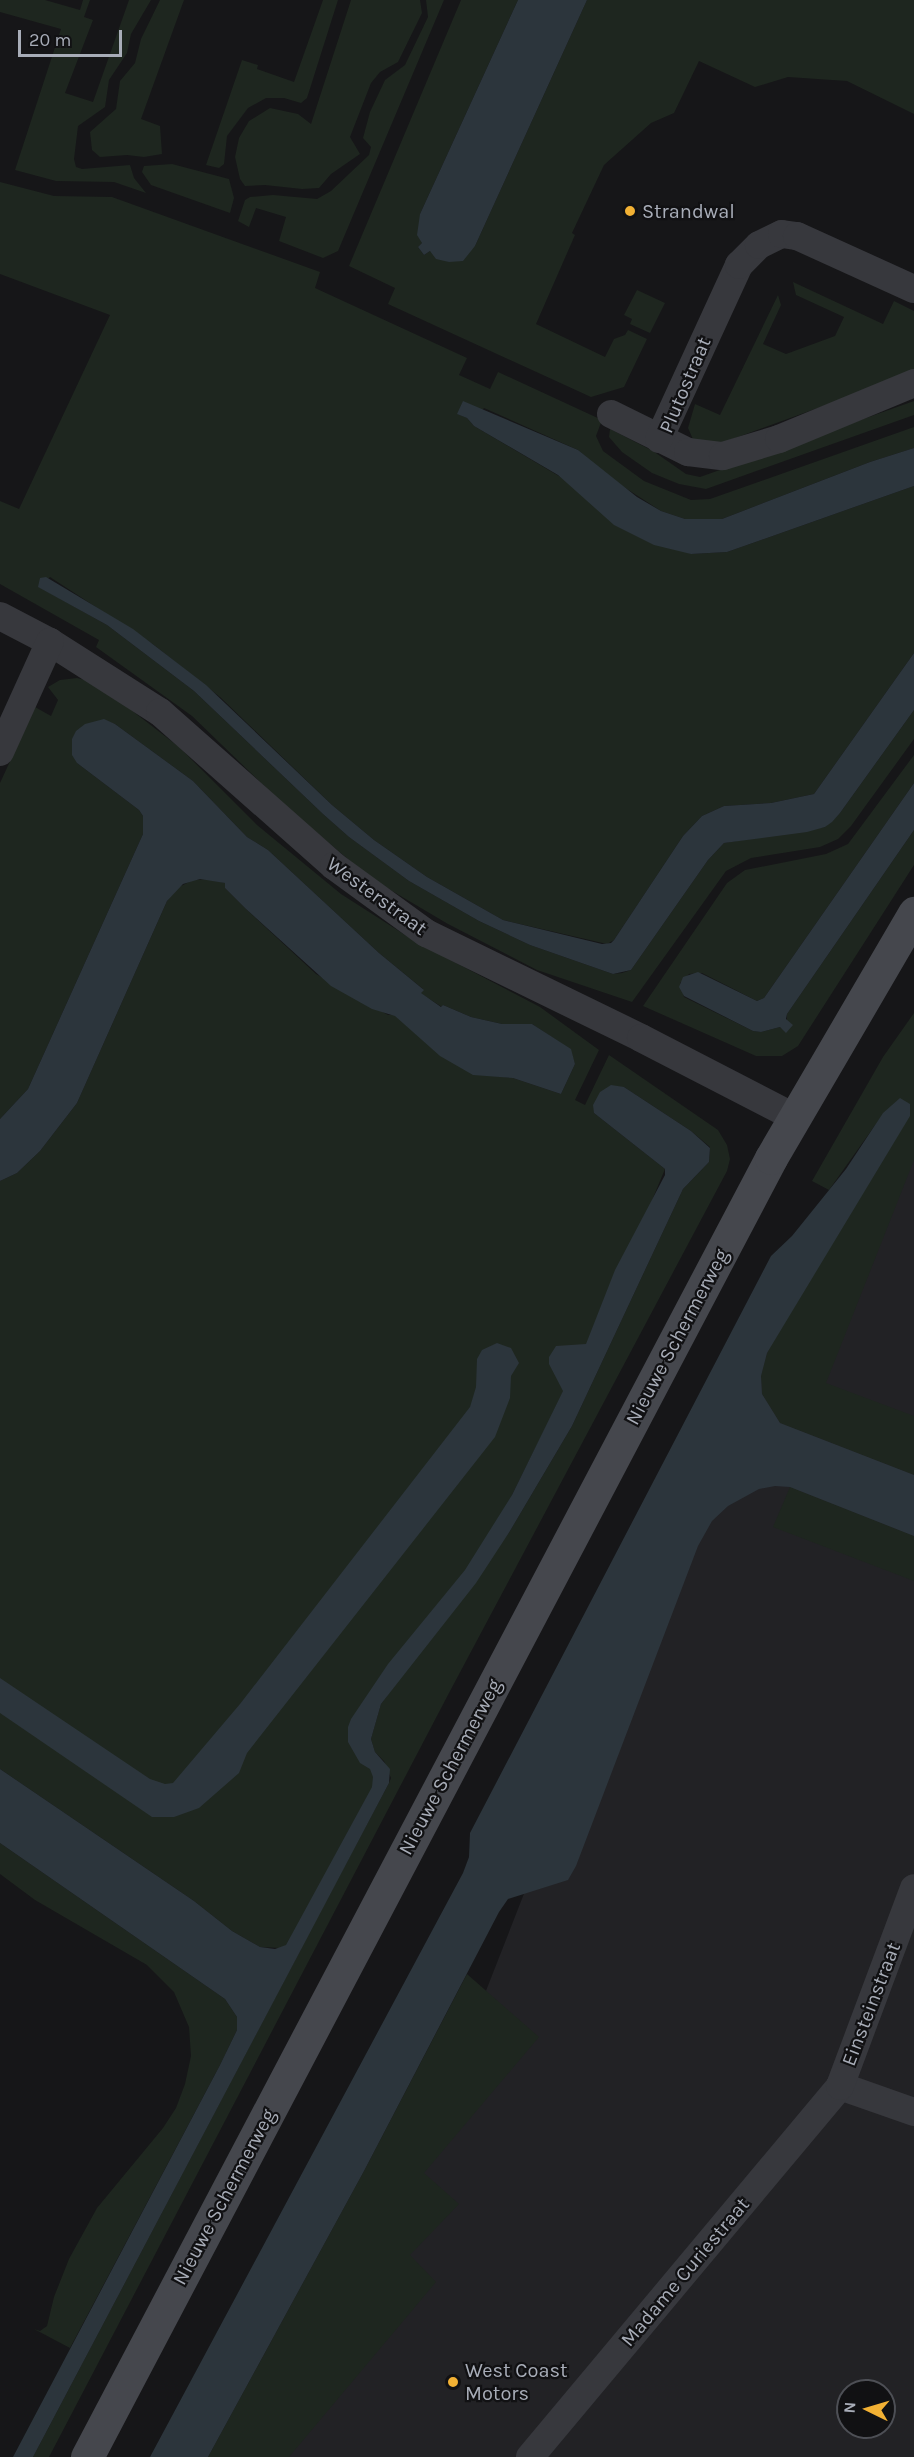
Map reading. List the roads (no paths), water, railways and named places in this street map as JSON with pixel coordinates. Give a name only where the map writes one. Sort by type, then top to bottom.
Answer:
[{"type":"main road","name":"Nieuwe Schermerweg","points":[[87,2457],[794,1117],[914,913]]},
{"type":"main road","name":"Nieuwe Schermerweg","points":[[815,1078],[870,1013],[914,952]]},
{"type":"street","name":"Plutostraat","points":[[914,289],[797,236],[782,234],[759,245],[739,265],[659,439],[688,452],[723,456],[779,439],[914,383]]},
{"type":"street","points":[[611,414],[659,439]]},
{"type":"street","name":"Westerstraat","points":[[0,616],[50,642],[160,712],[334,866],[426,933],[641,1038],[794,1117]]},
{"type":"street","points":[[0,752],[50,642]]},
{"type":"street","name":"Einsteinstraat","points":[[840,2086],[914,1888]]},
{"type":"street","points":[[840,2086],[914,2112]]},
{"type":"street","name":"Madame Curiestraat","points":[[530,2457],[840,2086]]},
{"type":"place","name":"Strandwal","points":[[630,211]]},
{"type":"place","name":"West Coast Motors","points":[[453,2382]]}]
